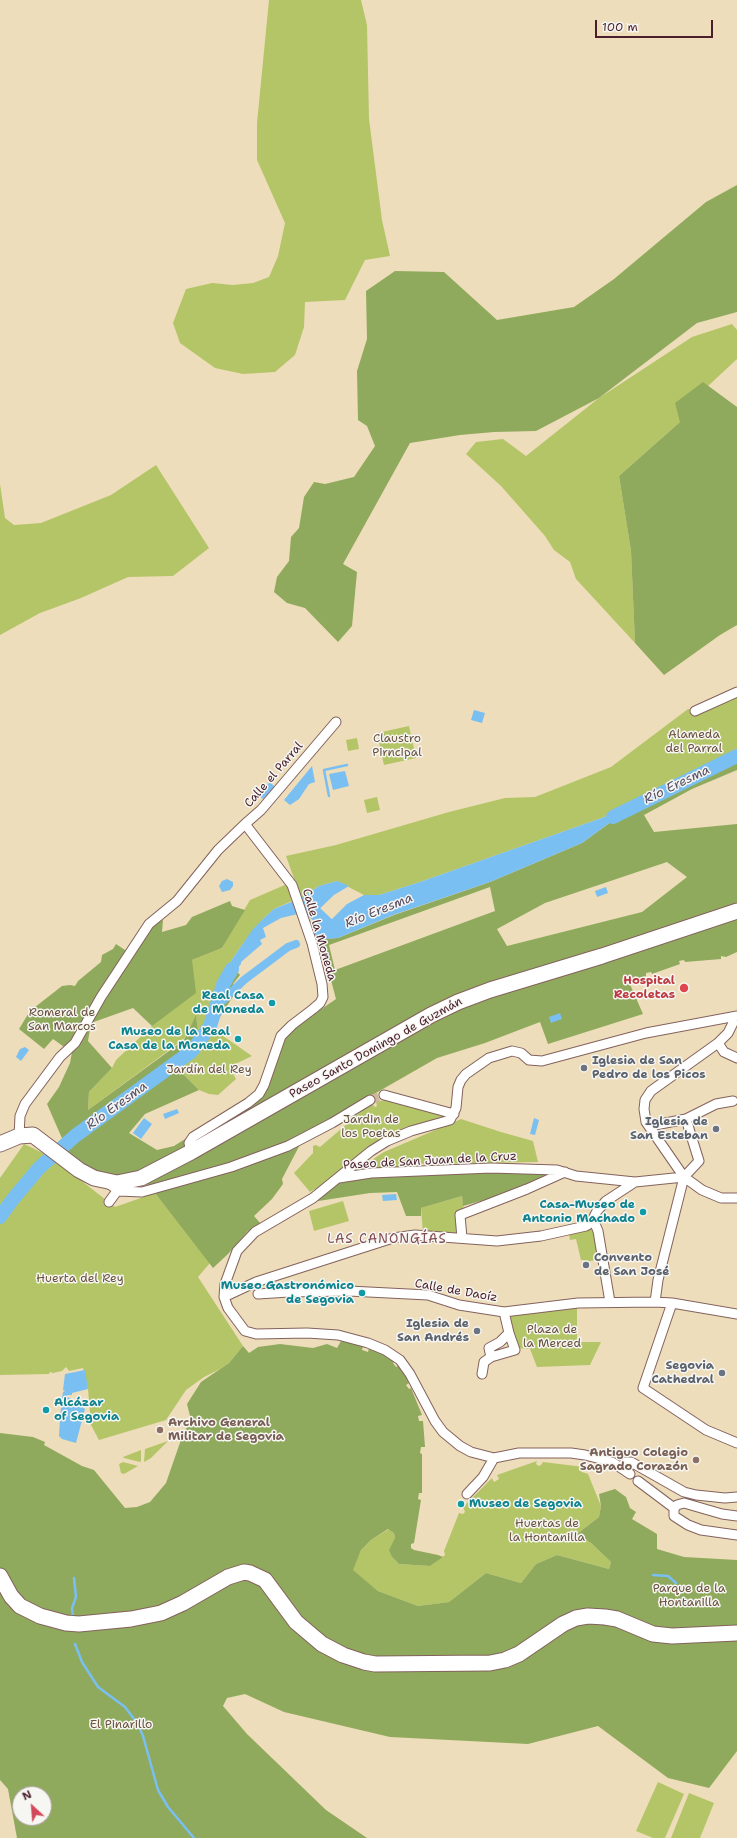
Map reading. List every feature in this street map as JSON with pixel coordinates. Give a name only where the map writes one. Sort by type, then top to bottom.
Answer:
[{"type":"main road","name":"Paseo Santo Domingo de Guzmán","points":[[19,1136],[36,1136],[88,1176],[112,1186],[141,1178],[191,1152],[425,1018],[458,1002],[490,990],[602,956],[737,910]]},
{"type":"main road","points":[[0,1144],[19,1136]]},
{"type":"main road","points":[[0,1576],[11,1596],[20,1606],[40,1616],[66,1624],[79,1624],[131,1619],[161,1612],[183,1603],[228,1577],[244,1572],[250,1573],[265,1580],[296,1622],[322,1644],[343,1655],[375,1664],[490,1663],[520,1654],[563,1624],[588,1616],[616,1619],[653,1634],[672,1636],[737,1633]]},
{"type":"street","points":[[695,711],[737,692]]},
{"type":"street","name":"Calle el Parral","points":[[290,881],[246,824],[261,810],[336,722]]},
{"type":"street","points":[[19,1136],[20,1116],[25,1104],[60,1057],[77,1040],[101,997],[149,924],[177,901],[218,850],[246,824]]},
{"type":"street","name":"Calle la Moneda","points":[[191,1152],[189,1143],[194,1136],[248,1103],[260,1092],[281,1036],[321,1001],[322,984],[311,941],[290,881]]},
{"type":"street","points":[[737,1017],[728,1033],[718,1043],[662,1082],[646,1095],[645,1100],[645,1120],[684,1177],[702,1190],[721,1198],[737,1198]]},
{"type":"street","points":[[384,1095],[395,1100],[454,1114],[458,1087],[466,1074],[489,1058],[503,1052],[516,1052],[529,1060],[542,1061],[646,1033],[737,1017]]},
{"type":"street","points":[[718,1043],[724,1052],[737,1058]]},
{"type":"street","points":[[109,1202],[112,1186],[142,1192],[252,1160],[309,1135],[370,1100]]},
{"type":"street","points":[[650,1126],[686,1119],[716,1104],[733,1101]]},
{"type":"street","name":"Paseo de San Juan de la Cruz","points":[[338,1178],[387,1141],[411,1131],[450,1120],[454,1114]]},
{"type":"street","points":[[654,1302],[658,1280],[684,1177],[699,1161],[686,1119]]},
{"type":"street","name":"Paseo de San Juan de la Cruz","points":[[338,1178],[372,1173],[491,1168],[557,1170],[576,1176],[639,1181],[684,1177]]},
{"type":"street","points":[[462,1238],[460,1215],[527,1189],[565,1172]]},
{"type":"street","points":[[338,1178],[313,1198],[255,1232],[237,1251],[227,1277],[224,1290],[227,1296],[228,1308],[240,1325],[248,1332],[256,1334],[307,1332],[338,1335],[368,1343],[385,1350],[400,1360],[410,1374],[435,1421],[443,1432],[460,1446],[471,1452],[494,1458],[534,1452],[571,1453],[612,1462],[630,1474]]},
{"type":"street","points":[[227,1296],[256,1282],[393,1238],[415,1235],[497,1241],[541,1236],[586,1226],[606,1201],[639,1181]]},
{"type":"street","points":[[593,1219],[598,1231],[610,1302]]},
{"type":"street","name":"Calle de Daoíz","points":[[258,1294],[349,1291],[428,1296],[459,1305],[504,1312],[570,1304],[654,1302],[672,1303],[737,1314]]},
{"type":"street","points":[[672,1303],[643,1388],[706,1430],[737,1442]]},
{"type":"street","points":[[482,1374],[484,1362],[491,1357],[515,1350],[504,1312]]},
{"type":"street","points":[[491,1357],[489,1348],[500,1342],[509,1333]]},
{"type":"street","points":[[467,1494],[483,1477],[494,1458]]},
{"type":"street","points":[[621,1467],[626,1462],[631,1462],[684,1492],[696,1495],[725,1498],[737,1497]]},
{"type":"street","points":[[638,1481],[674,1508]]},
{"type":"street","points":[[674,1508],[677,1505],[684,1503],[722,1514],[737,1516]]},
{"type":"street","points":[[674,1508],[674,1516],[688,1525],[701,1530],[737,1535]]},
{"type":"green space","points":[[269,0],[361,0],[367,25],[369,119],[382,220],[390,256],[365,260],[345,300],[305,302],[304,327],[295,355],[275,372],[243,374],[215,368],[180,343],[173,323],[186,289],[212,283],[233,285],[253,283],[269,277],[278,256],[285,223],[257,160],[257,123]]},
{"type":"green space","points":[[737,185],[737,312],[697,323],[599,398],[536,431],[494,432],[460,435],[410,443],[343,564],[357,572],[352,626],[338,642],[305,608],[287,603],[274,592],[277,577],[289,561],[291,537],[299,528],[304,497],[314,482],[325,484],[354,477],[375,446],[367,426],[358,420],[357,371],[367,339],[366,291],[395,271],[444,272],[497,320],[574,307],[614,279],[706,202]]},
{"type":"green space","points":[[732,324],[737,330],[737,359],[707,387],[680,422],[619,476],[631,551],[635,643],[576,579],[570,562],[554,550],[545,536],[501,486],[466,454],[476,442],[503,439],[526,456],[599,398],[692,337]]},
{"type":"green space","points":[[703,382],[737,407],[737,625],[720,635],[664,675],[635,643],[631,551],[619,476],[680,422],[675,403]]},
{"type":"green space","points":[[156,465],[209,548],[173,576],[128,577],[81,598],[40,613],[0,635],[0,484],[5,518],[14,525],[41,523],[111,495]]},
{"type":"green space","name":"Alameda del Parral","points":[[737,692],[737,756],[630,808],[379,895],[364,895],[337,881],[319,886],[301,898],[286,856],[336,845],[449,812],[505,798],[535,797],[611,767],[688,709],[695,711]]},
{"type":"green space","name":"Claustro Pirncipal","points":[[409,726],[416,758],[384,765],[377,733]]},
{"type":"green space","points":[[357,738],[359,749],[348,751],[346,740]]},
{"type":"green space","name":"Romeral de San Marcos","points":[[737,756],[737,770],[692,789],[644,815],[654,832],[737,824],[737,952],[726,957],[721,956],[721,959],[685,962],[684,960],[679,961],[680,964],[652,974],[651,972],[646,973],[646,976],[629,982],[643,1014],[548,1044],[540,1022],[485,1043],[437,1058],[306,1133],[282,1179],[283,1184],[272,1199],[254,1216],[261,1224],[248,1231],[228,1254],[213,1268],[155,1193],[140,1177],[107,1175],[87,1171],[68,1152],[47,1104],[59,1087],[70,1063],[72,1052],[70,1046],[67,1049],[53,1039],[44,1049],[19,1029],[30,1011],[62,986],[75,986],[78,981],[101,962],[102,955],[113,949],[116,944],[131,954],[150,926],[163,920],[162,932],[186,925],[192,917],[230,901],[232,906],[245,910],[222,948],[192,960],[196,993],[152,1026],[133,1008],[91,1023],[88,1041],[112,1068],[89,1092],[88,1110],[184,1040],[196,1015],[199,1041],[210,1026],[223,985],[235,969],[240,975],[233,984],[237,990],[199,1050],[172,1063],[199,1090],[145,1114],[129,1133],[157,1150],[174,1146],[263,1090],[288,1032],[336,999],[320,939],[338,938],[394,915],[490,882],[582,843],[630,808]],"holes":[[[667,862],[687,877],[642,912],[507,946],[497,929],[545,903]],[[490,887],[495,911],[335,970],[329,945]]]},
{"type":"green space","points":[[377,797],[380,810],[367,813],[364,800]]},
{"type":"green space","points":[[287,884],[292,901],[274,909],[264,918],[231,961],[210,1026],[199,1041],[196,1016],[184,1039],[88,1110],[89,1092],[112,1068],[116,1060],[152,1026],[192,960],[222,948],[250,900]]},
{"type":"green space","name":"Jardín del Rey","points":[[213,1029],[252,1056],[229,1067],[236,1079],[218,1095],[209,1094],[199,1090],[172,1063],[199,1050]]},
{"type":"green space","name":"Jardin de los Poetas","points":[[385,1100],[443,1115],[444,1118],[388,1135],[369,1148],[333,1178],[310,1192],[294,1173],[313,1153],[313,1146],[316,1145],[320,1147],[348,1123],[346,1121],[350,1117],[352,1119],[371,1103],[375,1107],[377,1106],[376,1102]]},
{"type":"green space","points":[[461,1119],[533,1141],[538,1162],[416,1164],[367,1172],[358,1169],[384,1152]]},
{"type":"green space","name":"Huerta del Rey","points":[[24,1144],[51,1157],[115,1207],[155,1193],[210,1263],[198,1277],[243,1346],[229,1363],[204,1377],[186,1390],[166,1420],[99,1440],[91,1425],[88,1389],[83,1368],[69,1371],[66,1367],[62,1371],[53,1373],[50,1372],[49,1374],[0,1375],[0,1178]]},
{"type":"green space","points":[[499,1170],[550,1174],[495,1197],[463,1206],[462,1196],[421,1208],[421,1216],[406,1216],[397,1192],[370,1193],[312,1202],[338,1180],[385,1174]]},
{"type":"green space","points":[[462,1196],[467,1235],[423,1233],[421,1208]]},
{"type":"green space","points":[[343,1201],[349,1221],[314,1231],[309,1211]]},
{"type":"green space","points":[[595,1229],[601,1259],[584,1262],[584,1260],[581,1260],[576,1239],[570,1240],[569,1234]]},
{"type":"green space","name":"Plaza de la Merced","points":[[577,1308],[577,1342],[601,1342],[590,1365],[537,1367],[530,1349],[516,1348],[509,1315]]},
{"type":"green space","points":[[341,1341],[349,1342],[363,1346],[362,1350],[368,1352],[369,1348],[387,1354],[395,1360],[393,1363],[396,1367],[400,1365],[409,1383],[406,1385],[409,1389],[411,1388],[422,1415],[418,1416],[419,1421],[423,1421],[425,1447],[421,1447],[420,1453],[422,1454],[422,1493],[419,1493],[418,1499],[421,1500],[414,1543],[411,1544],[411,1548],[443,1557],[430,1566],[399,1564],[392,1557],[389,1550],[395,1538],[394,1533],[388,1529],[371,1540],[361,1550],[353,1570],[378,1591],[418,1606],[449,1602],[486,1573],[521,1583],[536,1564],[557,1555],[609,1569],[611,1562],[591,1543],[577,1534],[599,1517],[601,1506],[599,1494],[615,1489],[626,1497],[630,1508],[636,1512],[632,1519],[657,1534],[657,1549],[684,1557],[737,1560],[737,1751],[709,1788],[668,1778],[598,1726],[528,1744],[390,1737],[284,1712],[245,1694],[227,1698],[223,1706],[247,1734],[326,1810],[367,1838],[17,1838],[15,1826],[52,1826],[52,1786],[12,1786],[12,1811],[8,1789],[0,1780],[0,1433],[33,1437],[45,1442],[44,1445],[82,1466],[94,1470],[125,1508],[137,1507],[150,1502],[166,1483],[183,1434],[191,1420],[187,1404],[201,1382],[229,1363],[243,1346],[249,1353],[258,1347],[280,1344],[313,1348],[327,1344],[337,1348]]},
{"type":"green space","points":[[168,1441],[151,1458],[144,1462],[145,1449]]},
{"type":"green space","points":[[141,1450],[140,1462],[123,1457]]},
{"type":"green space","name":"Huertas de la Hontanilla","points":[[537,1461],[536,1464],[539,1466],[543,1462],[584,1467],[582,1472],[588,1474],[601,1506],[599,1517],[577,1534],[591,1543],[611,1562],[609,1569],[557,1555],[536,1564],[521,1583],[486,1573],[449,1602],[418,1606],[378,1591],[352,1570],[361,1550],[371,1540],[389,1529],[394,1533],[395,1538],[392,1557],[399,1564],[430,1566],[445,1555],[444,1551],[459,1513],[463,1514],[465,1512],[463,1507],[492,1478],[494,1482],[499,1479],[497,1475]]},
{"type":"green space","points":[[123,1462],[138,1466],[124,1474],[121,1473],[119,1464]]},
{"type":"green space","points":[[658,1782],[684,1794],[665,1838],[653,1838],[636,1831]]},
{"type":"green space","points":[[689,1793],[714,1803],[700,1838],[671,1838]]},
{"type":"water","points":[[474,710],[485,713],[482,723],[471,720]]},
{"type":"water","points":[[312,766],[315,782],[309,784],[299,799],[290,805],[284,800]]},
{"type":"water","points":[[345,771],[349,786],[333,790],[329,774]]},
{"type":"water","points":[[270,782],[275,787],[263,799],[257,794]]},
{"type":"water","points":[[630,808],[582,843],[490,882],[393,915],[338,938],[316,940],[314,934],[327,920],[329,922],[347,904],[364,895],[379,895],[420,882]]},
{"type":"water","points":[[227,879],[233,882],[233,886],[230,890],[222,892],[219,886],[222,881]]},
{"type":"water","points":[[337,881],[349,886],[334,895],[312,916],[306,912],[281,918],[263,928],[266,937],[260,940],[262,944],[241,962],[241,964],[223,985],[231,961],[253,929],[264,918],[274,909],[301,898],[319,886]]},
{"type":"water","points":[[606,887],[608,893],[597,897],[595,891]]},
{"type":"water","points":[[560,1013],[562,1019],[551,1023],[549,1017]]},
{"type":"water","points":[[25,1047],[29,1050],[21,1061],[16,1057],[20,1049]]},
{"type":"water","points":[[177,1109],[179,1113],[165,1119],[163,1114]]},
{"type":"water","points":[[144,1118],[152,1124],[141,1139],[133,1133]]},
{"type":"water","points":[[534,1118],[539,1120],[535,1135],[530,1134]]},
{"type":"water","points":[[396,1194],[397,1200],[383,1201],[382,1195]]},
{"type":"water","points":[[85,1370],[88,1389],[72,1393],[72,1395],[67,1395],[67,1397],[85,1409],[76,1443],[62,1439],[59,1436],[60,1419],[62,1419],[60,1417],[62,1400],[65,1399],[62,1398],[63,1392],[65,1391],[63,1390],[65,1374]]},
{"type":"waterway","name":"Río Eresma","points":[[613,817],[737,756]]},
{"type":"waterway","points":[[329,796],[324,770],[347,765]]},
{"type":"waterway","name":"Río Eresma","points":[[299,906],[306,906],[311,909],[330,927],[340,927]]},
{"type":"waterway","points":[[216,1007],[244,980],[288,947],[296,944]]},
{"type":"waterway","name":"Río Eresma","points":[[0,1217],[39,1168],[75,1136],[192,1051],[210,1026],[223,985],[232,969]]},
{"type":"waterway","points":[[653,1575],[668,1576],[676,1583]]},
{"type":"waterway","points":[[73,1617],[72,1608],[76,1597],[74,1578]]},
{"type":"waterway","points":[[75,1644],[82,1662],[98,1687],[125,1707],[137,1723],[143,1736],[158,1790],[168,1807],[194,1838]]},
{"type":"tunnel","points":[[370,1100],[384,1095]]},
{"type":"place","name":"Hospital Recoletas","points":[[684,988]]},
{"type":"place","name":"Real Casa de Moneda","points":[[272,1003]]},
{"type":"place","name":"Museo de la Real Casa de la Moneda","points":[[238,1039]]},
{"type":"place","name":"Iglesia de San Pedro de los Picos","points":[[584,1068]]},
{"type":"place","name":"Iglesia de San Esteban","points":[[716,1129]]},
{"type":"place","name":"Casa-Museo de Antonio Machado","points":[[643,1212]]},
{"type":"place","name":"Convento de San José","points":[[586,1265]]},
{"type":"place","name":"Museo Gastronómico de Segovia","points":[[362,1293]]},
{"type":"place","name":"Iglesia de San Andrés","points":[[477,1331]]},
{"type":"place","name":"Segovia Cathedral","points":[[722,1373]]},
{"type":"place","name":"Alcázar of Segovia","points":[[46,1410]]},
{"type":"place","name":"Archivo General Militar de Segovia","points":[[160,1430]]},
{"type":"place","name":"Antiguo Colegio Sagrado Corazón","points":[[696,1460]]},
{"type":"place","name":"Museo de Segovia","points":[[461,1504]]},
{"type":"district","name":"LAS CANONGÍAS","points":[[387,1240]]},
{"type":"park label","name":"Parque de la Hontanilla","points":[[689,1596]]},
{"type":"park label","name":"El Pinarillo","points":[[121,1725]]}]
